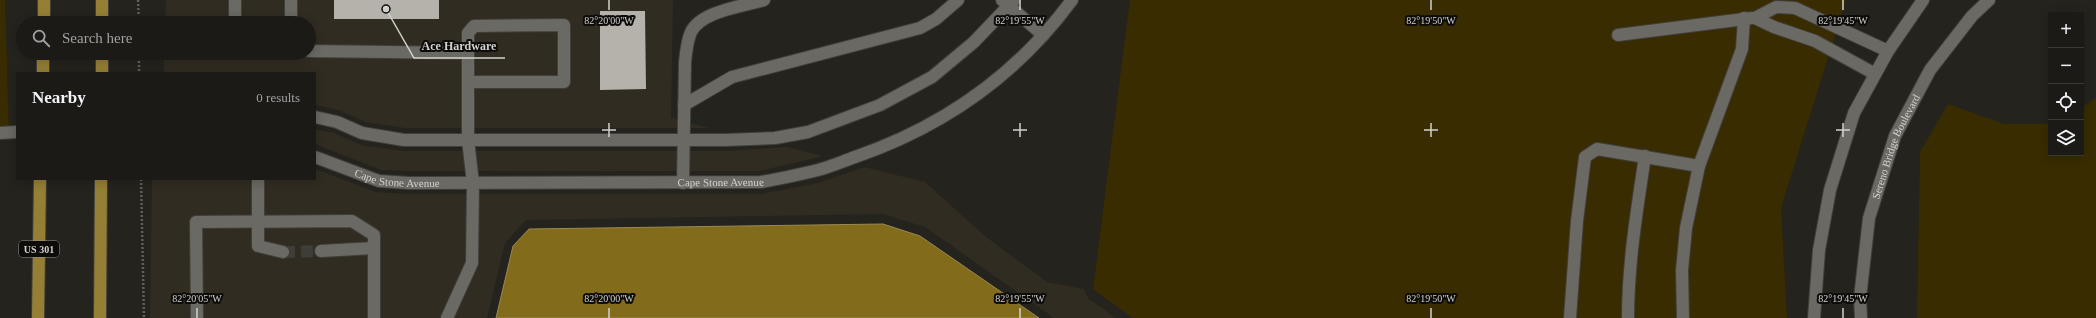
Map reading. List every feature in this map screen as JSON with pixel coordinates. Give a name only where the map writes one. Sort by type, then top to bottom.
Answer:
[{"type":"main road","points":[[44,0],[44,16]]},
{"type":"main road","points":[[102,0],[102,16]]},
{"type":"main road","points":[[43,60],[43,72]]},
{"type":"main road","points":[[102,60],[102,72]]},
{"type":"main road","name":"US 301","points":[[38,318],[40,180]]},
{"type":"main road","points":[[100,318],[101,180]]},
{"type":"street","points":[[235,0],[235,16]]},
{"type":"street","points":[[290,16],[291,0]]},
{"type":"street","points":[[683,182],[685,62],[687,43],[692,30],[699,22],[710,15],[764,0]]},
{"type":"street","points":[[684,105],[732,77],[920,28],[936,19],[958,0]]},
{"type":"street","name":"Cape Stone Avenue","points":[[316,156],[379,181],[761,182],[816,171],[879,149],[930,126],[991,86],[1043,35],[1072,0]]},
{"type":"street","points":[[1814,318],[1819,250],[1830,190],[1854,113],[1888,51],[1923,0]]},
{"type":"street","name":"Sereno Bridge Boulevard","points":[[1861,318],[1860,298],[1869,218],[1895,136],[1930,70],[1972,16],[1989,0]]},
{"type":"street","points":[[316,117],[337,122],[362,133],[404,140],[684,140],[775,138],[801,133],[880,105],[932,77],[974,42],[1008,2],[1043,35]]},
{"type":"street","points":[[1618,35],[1750,18],[1776,7],[1795,8],[1888,51]]},
{"type":"street","points":[[1750,18],[1774,28],[1815,41],[1875,74]]},
{"type":"street","points":[[1683,318],[1682,270],[1686,228],[1699,166],[1742,49],[1750,18]]},
{"type":"street","points":[[447,318],[472,263],[473,182],[468,140],[468,82],[468,53],[468,34],[474,26],[564,25],[564,82],[468,82]]},
{"type":"street","points":[[316,51],[468,53]]},
{"type":"street","points":[[0,133],[16,132]]},
{"type":"street","points":[[1570,318],[1577,221],[1585,157],[1597,149],[1699,166]]},
{"type":"street","points":[[1628,318],[1628,293],[1633,233],[1645,156]]},
{"type":"street","points":[[258,180],[258,246],[283,252]]},
{"type":"street","points":[[197,318],[196,222],[257,220],[352,221],[374,235],[374,318]]},
{"type":"street","points":[[321,251],[374,248]]},
{"type":"path","points":[[138,0],[139,16]]},
{"type":"path","points":[[139,60],[139,72]]},
{"type":"path","points":[[141,180],[144,318]]},
{"type":"shaded area","points":[[0,0],[5,0],[9,132],[0,132]]},
{"type":"shaded area","points":[[166,0],[673,0],[671,118],[709,128],[405,128],[365,122],[339,110],[316,105],[316,72],[164,72],[164,60],[316,60],[316,16],[165,16]]},
{"type":"shaded area","points":[[1130,0],[1846,0],[1781,208],[1787,318],[1133,318],[1093,289]]},
{"type":"shaded area","points":[[2096,98],[2096,318],[1917,318],[1920,152],[1948,104],[2004,124],[2048,123],[2048,156],[2084,156],[2084,106]]},
{"type":"shaded area","points":[[316,129],[334,133],[361,145],[404,151],[725,151],[787,147],[823,156],[760,171],[381,170],[316,144]]},
{"type":"shaded area","points":[[864,167],[925,182],[986,237],[1047,282],[1084,289],[1088,298],[1116,318],[1054,318],[925,227],[883,214],[526,220],[505,243],[487,318],[150,318],[152,180],[316,180],[316,169],[376,192],[408,194],[761,194],[818,183]]},
{"type":"shaded area","points":[[883,224],[920,236],[1039,318],[496,318],[513,246],[529,229]]},
{"type":"building","points":[[334,0],[439,0],[439,19],[334,19]]},
{"type":"building","points":[[600,11],[645,11],[646,89],[600,90]]},
{"type":"tunnel","points":[[283,252],[321,251]]},
{"type":"place","name":"Ace Hardware","points":[[386,9]]}]
